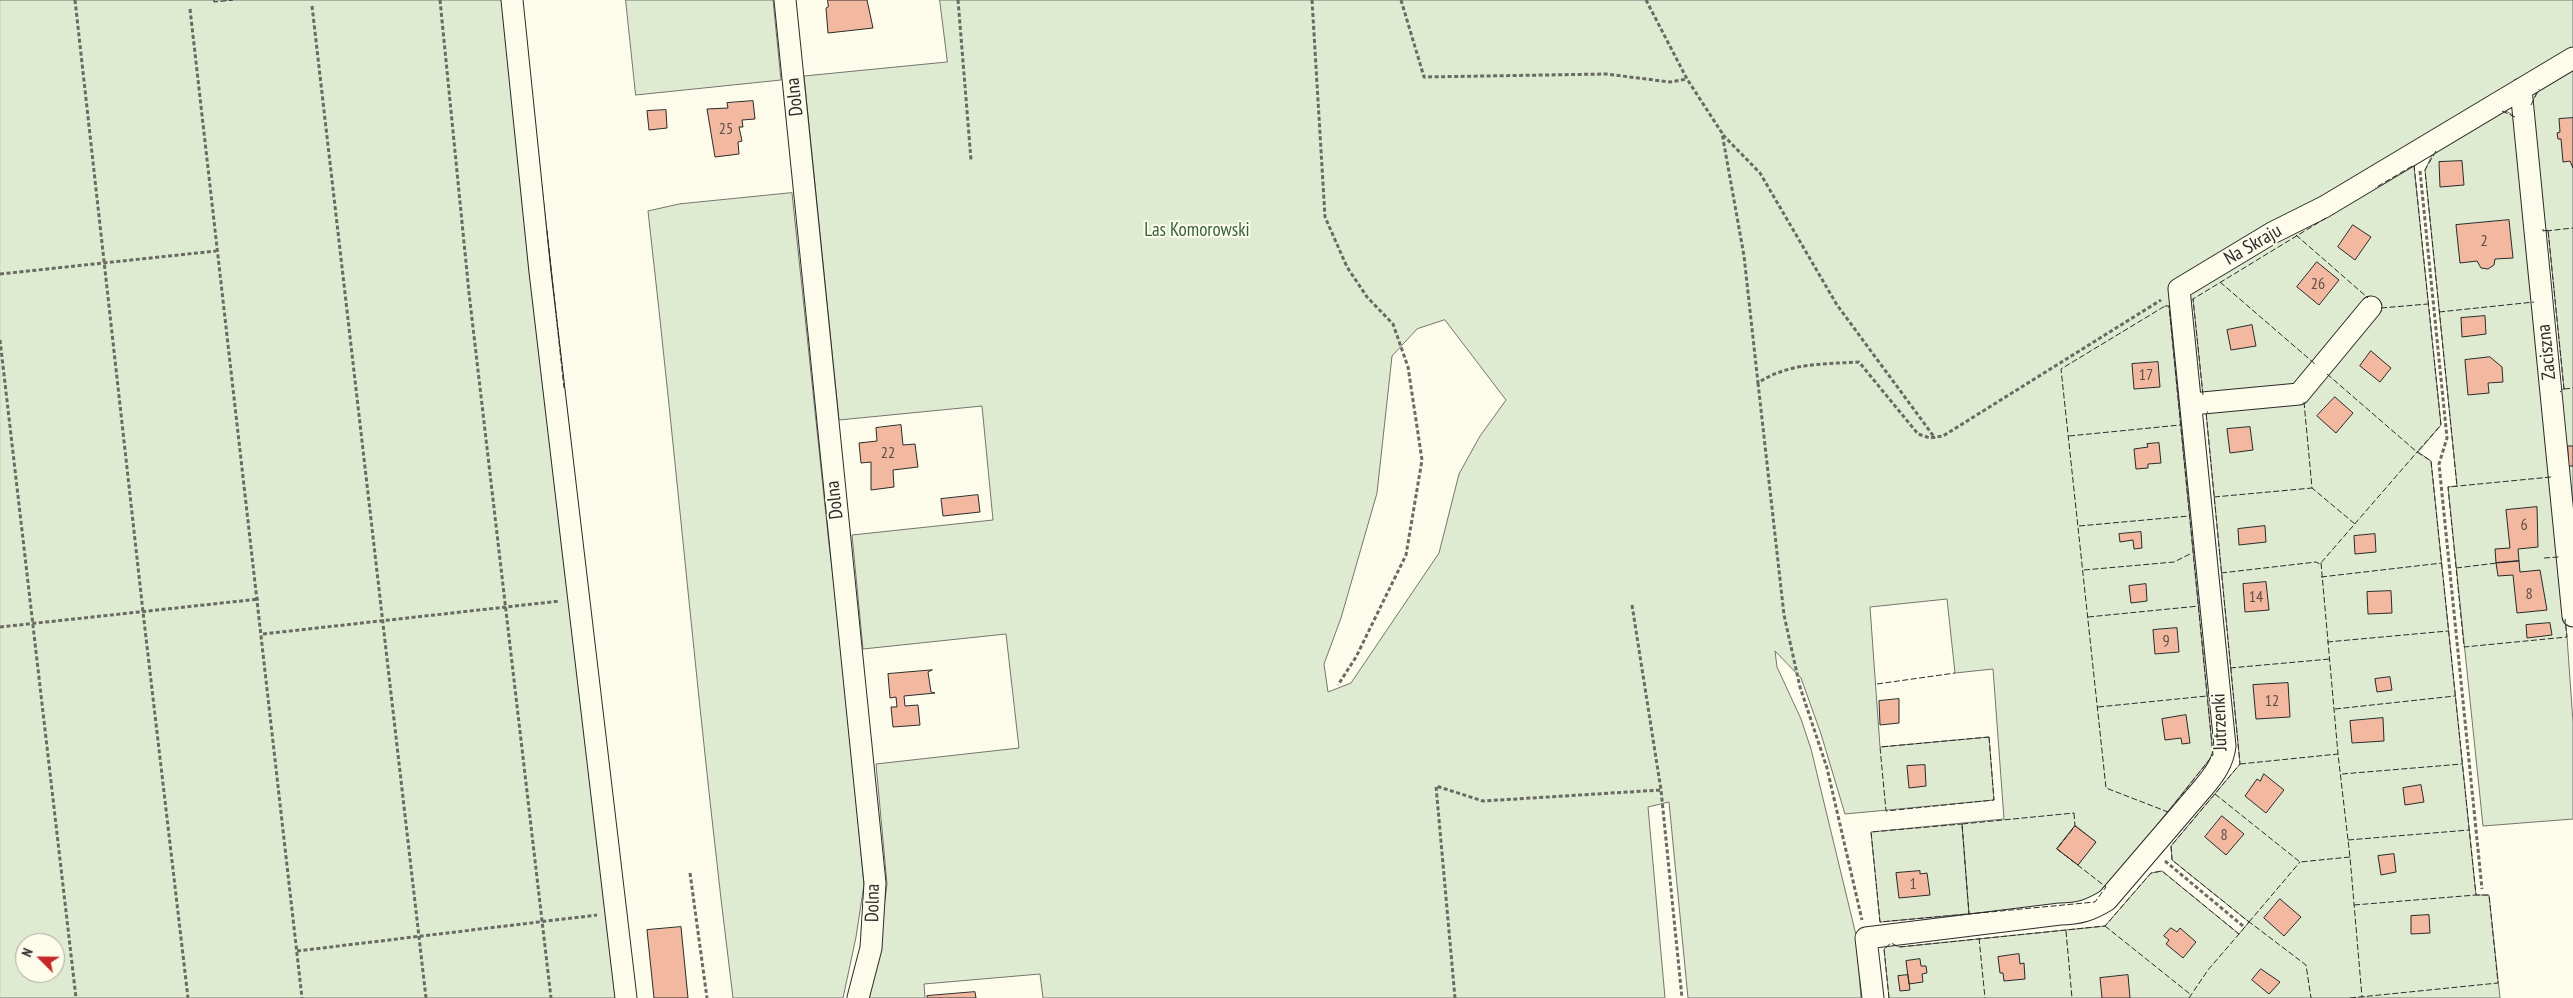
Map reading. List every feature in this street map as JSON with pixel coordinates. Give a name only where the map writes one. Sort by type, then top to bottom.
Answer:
[{"type":"street","points":[[512,0],[540,272],[626,998]]},
{"type":"street","name":"Dolna","points":[[785,0],[875,883],[871,948],[858,998]]},
{"type":"street","name":"Na Skraju","points":[[2179,289],[2573,58]]},
{"type":"street","name":"Zaciszna","points":[[2521,89],[2573,616]]},
{"type":"street","name":"Jutrzenki","points":[[1866,938],[2060,914],[2078,914],[2094,908],[2107,900],[2151,849],[2215,774],[2224,756],[2225,746],[2179,289]]},
{"type":"street","points":[[2192,404],[2299,394],[2371,307]]},
{"type":"street","points":[[1866,938],[1873,998]]},
{"type":"path","points":[[75,0],[142,612],[188,998]]},
{"type":"path","points":[[440,0],[469,293],[551,998]]},
{"type":"path","points":[[958,0],[971,160]]},
{"type":"path","points":[[1312,0],[1325,217],[1352,274],[1367,297],[1393,324],[1408,367],[1422,460],[1406,554],[1356,657],[1338,685]]},
{"type":"path","points":[[1401,0],[1424,77],[1606,74],[1670,82],[1687,79]]},
{"type":"path","points":[[1646,0],[1687,79],[1722,134],[1760,173],[1837,305],[1936,438]]},
{"type":"path","points":[[312,6],[381,622],[426,998]]},
{"type":"path","points":[[190,9],[216,252],[263,634],[302,998]]},
{"type":"path","points":[[1722,134],[1744,256],[1784,614],[1800,688],[1827,768],[1866,938]]},
{"type":"path","points":[[2419,150],[2447,438],[2438,464],[2482,889]]},
{"type":"path","points":[[0,274],[216,252]]},
{"type":"path","points":[[1758,383],[1773,373],[1810,364],[1859,362],[1918,434],[1936,438],[1944,436],[2179,289]]},
{"type":"path","points":[[0,340],[31,623],[76,998]]},
{"type":"path","points":[[0,627],[259,599]]},
{"type":"path","points":[[263,634],[578,599]]},
{"type":"path","points":[[1632,606],[1661,790],[1682,998]]},
{"type":"path","points":[[1455,998],[1436,786],[1483,801],[1661,790]]},
{"type":"path","points":[[2151,849],[2243,926]]},
{"type":"path","points":[[690,873],[707,998]]},
{"type":"path","points":[[297,951],[616,912]]},
{"type":"green space","points":[[0,0],[521,0],[633,998],[0,998]]},
{"type":"green space","points":[[626,0],[773,0],[781,80],[636,95]]},
{"type":"green space","name":"Las Komorowski","points":[[940,0],[2573,0],[2573,524],[2559,390],[2564,389],[2548,230],[2543,231],[2530,106],[2538,90],[2504,110],[2515,116],[2567,637],[2573,722],[2573,819],[2483,826],[2448,487],[2457,486],[2425,170],[2433,153],[2414,166],[2441,425],[2418,452],[2431,461],[2476,895],[2489,895],[2500,998],[1889,998],[1884,949],[1891,943],[1900,947],[2105,926],[2151,873],[2162,871],[2239,934],[2249,922],[2172,860],[2171,846],[2240,764],[2206,412],[2296,386],[2203,396],[2193,299],[2169,306],[2213,755],[2095,902],[1880,922],[1871,832],[2004,819],[1993,669],[1955,673],[1947,599],[1870,607],[1880,747],[1989,737],[1994,800],[1845,814],[1821,734],[1801,678],[1775,651],[1777,667],[1801,719],[1811,749],[1856,935],[1861,998],[1688,998],[1669,802],[1648,807],[1665,998],[1043,998],[1040,974],[924,984],[925,998],[865,998],[880,939],[887,884],[876,764],[1019,748],[1006,634],[863,649],[852,535],[993,520],[982,406],[839,420],[804,76],[947,62]],"holes":[[[1445,320],[1506,400],[1480,436],[1459,474],[1439,553],[1351,683],[1328,692],[1324,664],[1341,618],[1377,493],[1392,356],[1417,329]],[[2076,826],[2096,842],[2078,865],[2057,849]]]},
{"type":"green space","points":[[792,193],[829,544],[843,657],[864,885],[856,937],[843,998],[733,998],[710,801],[648,211],[679,204]]},
{"type":"building","points":[[828,0],[867,0],[873,28],[828,33],[826,8],[828,7]]},
{"type":"building","points":[[753,101],[755,119],[742,120],[743,127],[739,127],[742,141],[738,142],[739,154],[715,157],[707,109],[728,108],[727,103]]},
{"type":"building","points":[[666,110],[667,128],[649,130],[647,111]]},
{"type":"building","points":[[2573,118],[2573,168],[2570,161],[2563,162],[2561,139],[2558,139],[2557,133],[2560,132],[2559,119]]},
{"type":"building","points":[[2462,161],[2464,185],[2440,187],[2439,162]]},
{"type":"building","points":[[2509,220],[2513,258],[2495,259],[2494,265],[2488,269],[2481,268],[2477,261],[2460,263],[2456,225]]},
{"type":"building","points":[[2353,225],[2371,237],[2355,260],[2338,247]]},
{"type":"building","points":[[2317,262],[2339,280],[2319,305],[2297,287]]},
{"type":"building","points":[[2485,316],[2486,334],[2462,337],[2461,318]]},
{"type":"building","points":[[2252,325],[2256,346],[2231,350],[2227,330]]},
{"type":"building","points":[[2371,351],[2391,368],[2380,382],[2360,366]]},
{"type":"building","points":[[2490,357],[2502,367],[2503,382],[2488,383],[2489,393],[2468,395],[2465,360]]},
{"type":"building","points":[[2158,362],[2160,387],[2134,389],[2132,364]]},
{"type":"building","points":[[2335,397],[2353,413],[2336,433],[2317,416]]},
{"type":"building","points":[[901,425],[903,445],[915,444],[918,467],[893,470],[894,487],[871,490],[871,462],[861,463],[859,443],[877,441],[876,428]]},
{"type":"building","points":[[2250,427],[2253,450],[2230,453],[2227,429]]},
{"type":"building","points":[[2159,443],[2161,463],[2148,464],[2148,468],[2136,469],[2134,449],[2148,447],[2147,444]]},
{"type":"building","points":[[2568,446],[2573,446],[2573,466],[2569,466]]},
{"type":"building","points":[[978,495],[980,512],[943,516],[941,499]]},
{"type":"building","points":[[2537,507],[2538,547],[2518,549],[2519,561],[2496,563],[2495,549],[2510,548],[2506,510]]},
{"type":"building","points":[[2265,526],[2266,542],[2239,545],[2238,529]]},
{"type":"building","points":[[2141,532],[2142,548],[2134,549],[2133,540],[2120,542],[2119,534]]},
{"type":"building","points":[[2375,534],[2376,552],[2355,554],[2354,536]]},
{"type":"building","points":[[2519,561],[2520,572],[2540,570],[2547,610],[2517,613],[2513,575],[2498,576],[2496,563]]},
{"type":"building","points":[[2266,582],[2269,610],[2245,612],[2243,584]]},
{"type":"building","points":[[2146,584],[2147,601],[2131,603],[2129,586]]},
{"type":"building","points":[[2391,591],[2392,613],[2368,614],[2367,592]]},
{"type":"building","points":[[2550,623],[2552,635],[2527,638],[2526,625]]},
{"type":"building","points":[[2177,628],[2179,652],[2155,654],[2153,630]]},
{"type":"building","points":[[932,670],[928,672],[931,692],[935,693],[904,696],[905,706],[918,705],[920,725],[893,727],[891,707],[897,707],[896,697],[890,698],[888,674]]},
{"type":"building","points":[[2390,677],[2392,690],[2377,692],[2375,679]]},
{"type":"building","points":[[2288,683],[2290,717],[2256,719],[2253,685]]},
{"type":"building","points":[[1899,699],[1899,723],[1880,725],[1879,701]]},
{"type":"building","points":[[2186,715],[2190,743],[2182,744],[2181,738],[2165,740],[2162,719]]},
{"type":"building","points":[[2383,718],[2384,741],[2352,743],[2350,721]]},
{"type":"building","points":[[1925,765],[1926,786],[1909,788],[1907,766]]},
{"type":"building","points":[[2264,774],[2284,790],[2266,813],[2245,796],[2257,779],[2260,781]]},
{"type":"building","points":[[2421,785],[2424,802],[2405,805],[2403,788]]},
{"type":"building","points":[[2222,816],[2244,834],[2226,855],[2205,837]]},
{"type":"building","points":[[2075,826],[2096,842],[2078,865],[2057,849]]},
{"type":"building","points":[[2394,854],[2396,872],[2381,875],[2378,856]]},
{"type":"building","points":[[1920,871],[1920,874],[1927,873],[1930,895],[1899,898],[1896,873]]},
{"type":"building","points":[[2280,899],[2301,917],[2284,936],[2264,918]]},
{"type":"building","points":[[2429,915],[2430,933],[2411,934],[2411,916]]},
{"type":"building","points":[[681,927],[688,998],[654,998],[647,930]]},
{"type":"building","points":[[2171,928],[2177,932],[2180,928],[2196,942],[2183,958],[2166,944],[2169,940],[2164,936]]},
{"type":"building","points":[[2019,954],[2020,964],[2024,963],[2025,979],[2004,981],[2003,973],[2000,973],[1998,957]]},
{"type":"building","points":[[1920,959],[1921,966],[1926,966],[1927,973],[1922,974],[1923,982],[1909,984],[1906,961]]},
{"type":"building","points":[[2261,969],[2280,982],[2269,994],[2252,980]]},
{"type":"building","points":[[1908,975],[1910,990],[1900,991],[1898,976]]},
{"type":"building","points":[[2128,975],[2130,998],[2102,998],[2100,978]]},
{"type":"building","points":[[975,992],[976,998],[927,998],[927,996]]},
{"type":"fence","points":[[214,0],[214,2],[233,0]]},
{"type":"fence","points":[[2531,105],[2539,89]]},
{"type":"fence","points":[[2502,111],[2515,117]]},
{"type":"fence","points":[[2436,151],[2425,170],[2457,486]]},
{"type":"fence","points":[[2350,998],[2498,983],[2489,895],[2476,895],[2431,461],[2417,452],[2441,425],[2414,165],[2375,188]]},
{"type":"fence","points":[[2203,395],[2193,299],[2326,218]]},
{"type":"fence","points":[[2546,231],[2573,228]]},
{"type":"fence","points":[[2543,229],[2543,231],[2548,230],[2564,389],[2560,392]]},
{"type":"fence","points":[[547,231],[564,388]]},
{"type":"fence","points":[[2296,235],[2368,298]]},
{"type":"fence","points":[[2220,282],[2315,364]]},
{"type":"fence","points":[[2439,312],[2534,302]]},
{"type":"fence","points":[[2381,308],[2428,304]]},
{"type":"fence","points":[[2165,306],[2169,306],[2213,755],[2168,812],[2106,788],[2061,369],[2165,306]]},
{"type":"fence","points":[[2327,374],[2417,452]]},
{"type":"fence","points":[[2564,389],[2573,388]]},
{"type":"fence","points":[[2304,402],[2312,488],[2355,524]]},
{"type":"fence","points":[[1889,998],[1884,949],[1891,943],[1899,947],[2105,926],[2151,873],[2162,871],[2239,934],[2249,922],[2172,860],[2171,846],[2240,764],[2206,412],[2208,412]]},
{"type":"fence","points":[[2069,436],[2180,425]]},
{"type":"fence","points":[[2221,573],[2316,562],[2320,564],[2418,451]]},
{"type":"fence","points":[[2551,477],[2448,487],[2464,647],[2567,637],[2565,619]]},
{"type":"fence","points":[[2214,497],[2312,488]]},
{"type":"fence","points":[[2079,526],[2189,516]]},
{"type":"fence","points":[[2084,570],[2174,562],[2192,553]]},
{"type":"fence","points":[[2544,558],[2559,557]]},
{"type":"fence","points":[[2321,563],[2338,754]]},
{"type":"fence","points":[[2321,577],[2442,563]]},
{"type":"fence","points":[[2456,568],[2497,563]]},
{"type":"fence","points":[[2088,617],[2199,606]]},
{"type":"fence","points":[[2327,642],[2448,631]]},
{"type":"fence","points":[[2230,668],[2330,659]]},
{"type":"fence","points":[[1877,684],[1955,673]]},
{"type":"fence","points":[[2098,707],[2207,696]]},
{"type":"fence","points":[[2335,709],[2455,696]]},
{"type":"fence","points":[[1989,737],[1994,800],[1886,811],[1880,747],[1989,737]]},
{"type":"fence","points":[[2240,764],[2338,754],[2350,857]]},
{"type":"fence","points":[[2342,774],[2462,764]]},
{"type":"fence","points":[[2215,794],[2300,862],[2350,857],[2362,997]]},
{"type":"fence","points":[[2074,813],[2075,826],[2057,849],[2106,887],[2095,902],[1969,914],[1962,824],[2074,813]]},
{"type":"fence","points":[[1962,824],[1969,914],[1880,922],[1871,832],[1962,824]]},
{"type":"fence","points":[[2348,840],[2469,830]]},
{"type":"fence","points":[[2249,922],[2300,862]]},
{"type":"fence","points":[[2354,905],[2476,895]]},
{"type":"fence","points":[[2248,921],[2306,965],[2311,998]]},
{"type":"fence","points":[[2105,926],[2190,994]]},
{"type":"fence","points":[[2066,931],[2072,998]]},
{"type":"fence","points":[[2189,998],[2208,970],[2239,934]]},
{"type":"fence","points":[[1979,938],[1985,998]]}]
